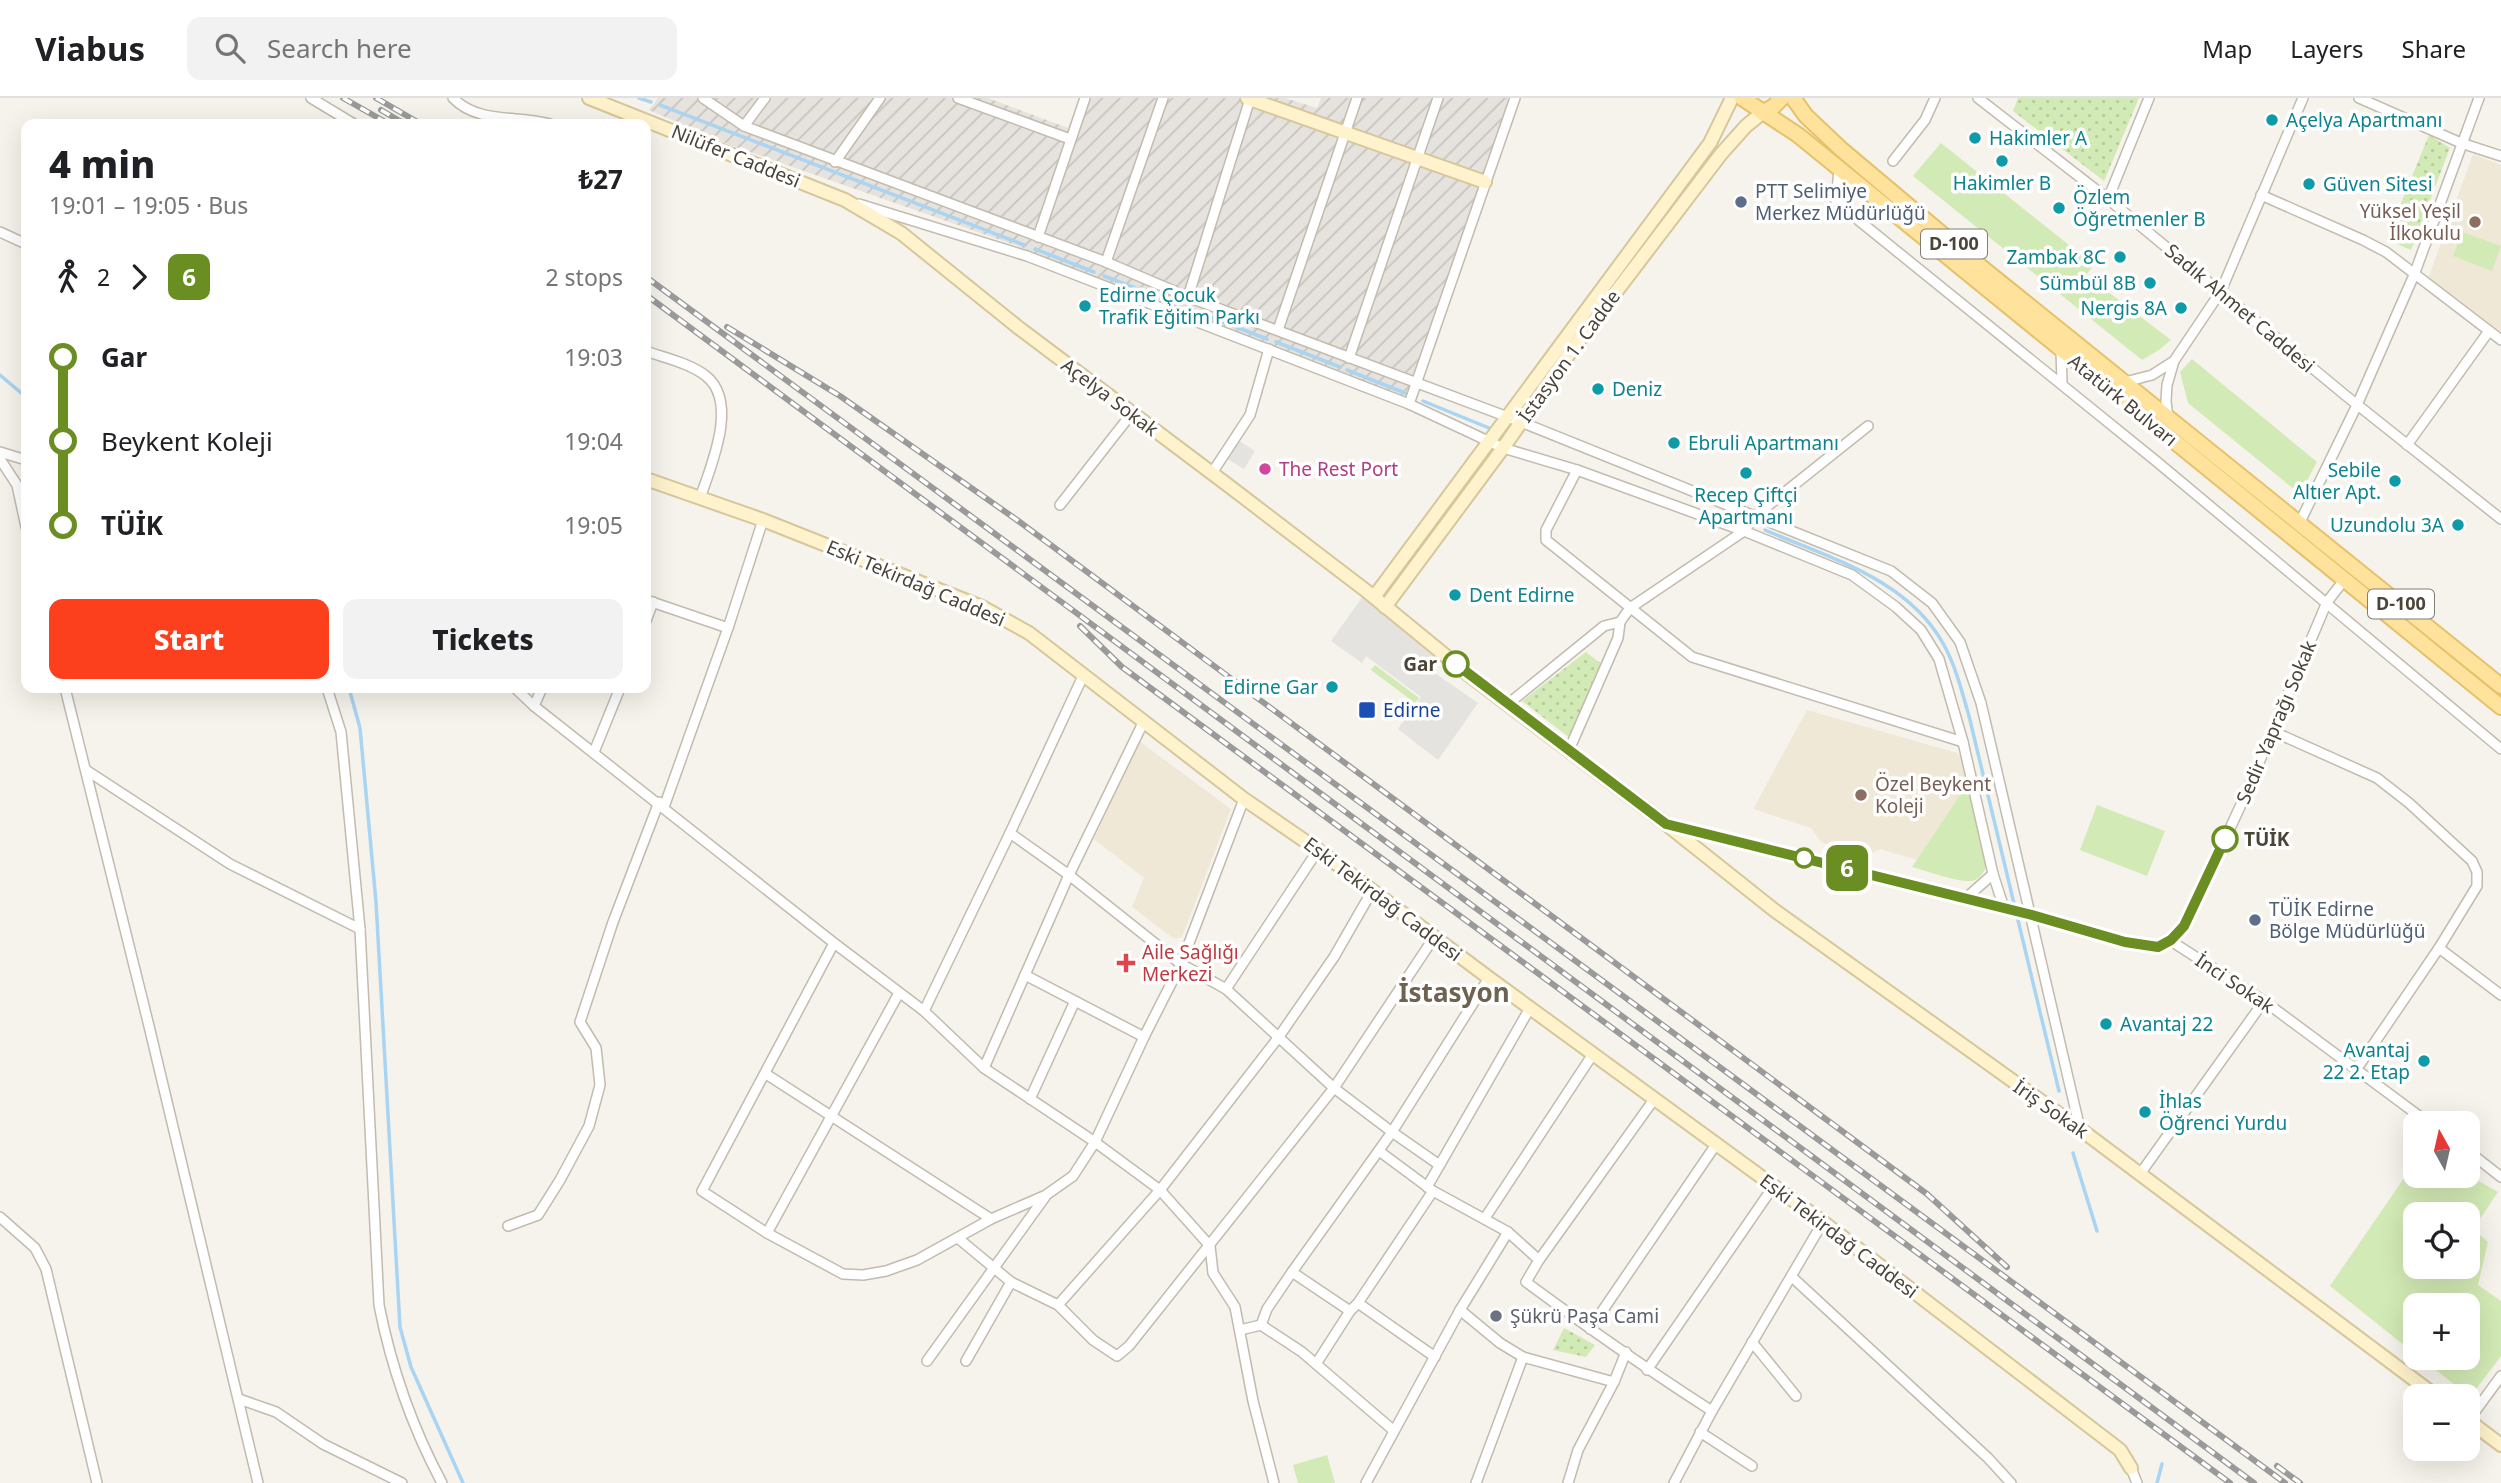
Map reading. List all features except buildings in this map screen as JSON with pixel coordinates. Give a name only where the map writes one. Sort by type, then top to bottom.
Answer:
[{"type":"main road","name":"Nilüfer Caddesi","points":[[589,98],[604,101],[648,119]]},
{"type":"main road","name":"İstasyon 1. Cadde","points":[[1374,597],[1710,143],[1732,98]]},
{"type":"main road","name":"Atatürk Bulvarı","points":[[1742,98],[1798,135],[2501,707]]},
{"type":"main road","points":[[1762,113],[1782,98]]},
{"type":"main road","name":"Atatürk Bulvarı","points":[[1793,98],[1807,116],[1842,150],[2122,383],[2300,522],[2501,686]]},
{"type":"main road","points":[[1248,99],[1485,182]]},
{"type":"main road","name":"İstasyon 1. Cadde","points":[[1385,607],[1571,351],[1726,148],[1762,113]]},
{"type":"main road","name":"Nilüfer Caddesi","points":[[651,120],[845,200]]},
{"type":"main road","name":"Açelya Sokak","points":[[845,200],[901,233],[1009,321],[1374,597]]},
{"type":"main road","name":"Eski Tekirdağ Caddesi","points":[[651,481],[763,520],[982,607],[1029,633],[1244,799],[1318,850],[1823,1222],[2120,1450],[2131,1468]]},
{"type":"main road","points":[[1374,597],[1508,704],[1666,824]]},
{"type":"main road","name":"İriş Sokak","points":[[1666,824],[1774,910],[2080,1129],[2419,1384]]},
{"type":"main road","points":[[2480,1429],[2501,1445]]},
{"type":"street","points":[[311,98],[346,119]]},
{"type":"street","points":[[453,98],[475,113],[534,119]]},
{"type":"street","points":[[703,98],[744,126],[1507,416],[1891,571],[1933,603],[1960,642],[1981,703],[2080,1129]]},
{"type":"street","points":[[744,126],[765,98]]},
{"type":"street","points":[[835,162],[880,98]]},
{"type":"street","points":[[958,98],[1070,139]]},
{"type":"street","points":[[1038,237],[1085,98]]},
{"type":"street","points":[[1106,262],[1163,98]]},
{"type":"street","points":[[1278,330],[1357,98]]},
{"type":"street","points":[[1349,358],[1438,98]]},
{"type":"street","points":[[1409,404],[1516,98]]},
{"type":"street","points":[[1893,161],[1925,120],[1935,98]]},
{"type":"street","name":"Sadık Ahmet Caddesi","points":[[1978,98],[2501,519]]},
{"type":"street","points":[[2108,200],[2149,98]]},
{"type":"street","points":[[2168,419],[2166,393],[2174,361],[2221,291],[2303,98]]},
{"type":"street","points":[[2359,98],[2461,143],[2501,156]]},
{"type":"street","points":[[2300,522],[2357,405],[2414,275],[2479,98]]},
{"type":"street","points":[[1188,297],[1248,99]]},
{"type":"street","points":[[1839,169],[1836,202],[2062,383],[2501,749]]},
{"type":"street","points":[[2261,195],[2386,252],[2501,341]]},
{"type":"street","points":[[845,200],[1027,256],[1409,404],[1503,448],[1577,470],[1744,531],[1852,575],[1922,630],[1939,659],[1964,742],[1993,874],[2004,908]]},
{"type":"street","points":[[0,232],[21,242]]},
{"type":"street","points":[[2407,445],[2489,331]]},
{"type":"street","points":[[1212,473],[1250,415],[1269,349]]},
{"type":"street","points":[[2061,350],[2062,383]]},
{"type":"street","points":[[651,353],[705,375],[718,393],[722,421],[718,443],[700,498]]},
{"type":"street","points":[[2122,383],[2152,374],[2174,361]]},
{"type":"street","points":[[1060,505],[1132,413]]},
{"type":"street","points":[[1569,750],[1618,638],[1620,622],[1630,608],[1744,531],[1755,516],[1868,426]]},
{"type":"street","points":[[0,452],[21,458]]},
{"type":"street","points":[[0,459],[17,485],[21,504]]},
{"type":"street","points":[[1577,470],[1546,530],[1546,540],[1692,656],[1964,742]]},
{"type":"street","points":[[508,1226],[538,1215],[589,1126],[600,1085],[599,1073],[596,1048],[580,1022],[613,922],[728,628],[763,520]]},
{"type":"street","name":"Sedir Yaprağı Sokak","points":[[2171,940],[2184,926],[2197,900],[2245,798],[2327,602],[2344,579]]},
{"type":"street","points":[[651,601],[728,628]]},
{"type":"street","points":[[1508,704],[1604,626],[1620,622]]},
{"type":"street","points":[[924,1011],[1083,676]]},
{"type":"street","points":[[66,693],[258,1483]]},
{"type":"street","points":[[329,693],[341,732],[360,929],[379,1305],[387,1346],[402,1392],[442,1483]]},
{"type":"street","points":[[520,693],[834,943],[924,1011],[984,1068],[1095,1142],[1160,1190],[1210,1246],[1213,1273],[1235,1307],[1253,1401],[1274,1483]]},
{"type":"street","points":[[534,706],[540,693]]},
{"type":"street","points":[[594,752],[618,693]]},
{"type":"street","points":[[984,1068],[1069,875],[1143,723]]},
{"type":"street","points":[[2272,732],[2377,778],[2409,803],[2472,861],[2477,872],[2477,886],[2439,948],[2360,1064],[2355,1067]]},
{"type":"street","points":[[86,770],[230,864],[360,929]]},
{"type":"street","points":[[834,943],[702,1191],[767,1233],[843,1274],[863,1276],[917,1260],[991,1219],[1046,1195],[1073,1176],[1095,1142],[1181,964],[1244,799]]},
{"type":"street","points":[[1666,824],[1966,898],[2125,942],[2158,947],[2171,940]]},
{"type":"street","points":[[1010,833],[1069,875],[1181,964],[1226,989],[1335,1088],[1438,1164]]},
{"type":"street","points":[[1226,989],[1318,850]]},
{"type":"street","points":[[1966,898],[1993,874]]},
{"type":"street","points":[[1058,1305],[1160,1190],[1278,1038],[1335,957],[1372,891]]},
{"type":"street","points":[[959,1239],[1011,1282],[1058,1305],[1093,1340],[1117,1356],[1129,1346],[1335,1088],[1435,936]]},
{"type":"street","name":"İnci Sokak","points":[[2171,940],[2264,1001],[2413,1111]]},
{"type":"street","points":[[2439,948],[2501,995]]},
{"type":"street","points":[[1025,975],[1144,1037]]},
{"type":"street","points":[[1261,1325],[1267,1309],[1292,1272],[1380,1151],[1489,978]]},
{"type":"street","points":[[767,1233],[899,993]]},
{"type":"street","points":[[1030,1099],[1075,1001]]},
{"type":"street","points":[[2140,1174],[2264,1001]]},
{"type":"street","points":[[1316,1364],[1430,1189],[1438,1164],[1530,1007]]},
{"type":"street","points":[[1485,1218],[1593,1054]]},
{"type":"street","points":[[766,1074],[991,1219]]},
{"type":"street","points":[[1655,1098],[1526,1282],[1626,1352],[1647,1370],[1712,1410]]},
{"type":"street","points":[[1590,1329],[1717,1143]]},
{"type":"street","points":[[1380,1151],[1430,1189],[1508,1232],[1539,1260]]},
{"type":"street","points":[[2480,1161],[2501,1177]]},
{"type":"street","points":[[1647,1370],[1773,1187]]},
{"type":"street","points":[[927,1361],[1046,1195]]},
{"type":"street","points":[[0,1217],[35,1248],[46,1269],[97,1483]]},
{"type":"street","points":[[1674,1483],[1712,1410],[1823,1222]]},
{"type":"street","points":[[1366,1483],[1460,1310],[1508,1232]]},
{"type":"street","points":[[1292,1272],[1350,1311]]},
{"type":"street","points":[[1791,1277],[1988,1458],[2011,1483]]},
{"type":"street","points":[[966,1361],[1011,1282]]},
{"type":"street","points":[[1358,1303],[1434,1357]]},
{"type":"street","points":[[1460,1310],[1500,1343],[1523,1357],[1614,1382]]},
{"type":"street","points":[[1240,1331],[1261,1325],[1302,1352],[1393,1430]]},
{"type":"street","points":[[1752,1342],[1796,1396]]},
{"type":"street","points":[[1568,1483],[1578,1450],[1614,1382],[1626,1352]]},
{"type":"street","points":[[1476,1483],[1523,1357]]},
{"type":"street","points":[[2480,1404],[2501,1376]]},
{"type":"street","points":[[239,1399],[276,1412],[323,1444],[402,1483]]},
{"type":"street","points":[[1700,1432],[1752,1466]]},
{"type":"street","points":[[2131,1468],[2137,1483]]},
{"type":"shaded area","points":[[658,98],[988,98],[1068,128],[1080,98],[1285,98],[1317,108],[1321,98],[1515,98],[1409,404],[1096,282],[1023,248],[730,145],[649,110]]},
{"type":"shaded area","name":"Yüksel Yeşil İlkokulu","points":[[2473,154],[2501,165],[2501,333],[2428,279]]},
{"type":"shaded area","points":[[1238,440],[1255,451],[1244,469],[1226,458]]},
{"type":"shaded area","points":[[1363,596],[1437,660],[1429,669],[1478,703],[1438,760],[1398,729],[1421,697],[1366,656],[1362,663],[1331,641]]},
{"type":"shaded area","name":"Özel Beykent Koleji","points":[[1807,710],[1957,753],[1966,760],[1970,780],[1917,860],[1880,849],[1864,857],[1821,842],[1811,828],[1753,809]]},
{"type":"shaded area","points":[[1139,741],[1231,809],[1182,937],[1174,939],[1132,907],[1144,878],[1094,839]]},
{"type":"green space","points":[[2018,98],[2139,98],[2104,181],[2013,111]]},
{"type":"green space","points":[[2429,135],[2450,148],[2411,250],[2386,239]]},
{"type":"green space","points":[[1941,143],[2094,265],[2086,275],[2171,340],[2142,360],[1913,176]]},
{"type":"green space","points":[[2462,232],[2501,246],[2492,271],[2453,256]]},
{"type":"green space","points":[[2192,359],[2317,462],[2300,494],[2188,403],[2180,372]]},
{"type":"green space","points":[[1586,652],[1604,666],[1570,738],[1522,701]]},
{"type":"green space","points":[[1375,665],[1419,698],[1415,703],[1371,670]]},
{"type":"green space","points":[[1970,780],[1986,867],[1983,873],[1979,878],[1969,881],[1912,867]]},
{"type":"green space","points":[[2097,805],[2165,831],[2147,876],[2080,850]]},
{"type":"green space","points":[[2403,1180],[2403,1188],[2480,1188],[2480,1182],[2498,1192],[2480,1219],[2480,1202],[2403,1202],[2403,1279],[2479,1279],[2478,1285],[2501,1301],[2501,1356],[2480,1384],[2454,1384],[2436,1370],[2480,1370],[2480,1293],[2403,1293],[2403,1344],[2330,1286]]},
{"type":"green space","points":[[2480,1235],[2488,1242],[2480,1276]]},
{"type":"green space","points":[[1564,1328],[1595,1345],[1586,1357],[1553,1350]]},
{"type":"green space","points":[[1327,1455],[1335,1483],[1298,1483],[1293,1465]]},
{"type":"waterway","points":[[639,98],[651,102]]},
{"type":"waterway","points":[[660,105],[1024,245]]},
{"type":"waterway","points":[[1035,249],[1094,272]]},
{"type":"waterway","points":[[1104,276],[1179,305]]},
{"type":"waterway","points":[[1189,309],[1267,339]]},
{"type":"waterway","points":[[1276,342],[1340,367]]},
{"type":"waterway","points":[[1347,370],[1405,393]]},
{"type":"waterway","points":[[0,375],[21,393]]},
{"type":"waterway","points":[[1423,401],[1489,428]]},
{"type":"waterway","points":[[1765,530],[1840,561],[1888,587],[1910,603],[1929,622],[1944,645],[1969,716],[2059,1091]]},
{"type":"waterway","points":[[350,693],[360,728],[376,902],[400,1327],[411,1367],[463,1483]]},
{"type":"waterway","points":[[2073,1153],[2097,1231]]},
{"type":"waterway","points":[[2157,1483],[2162,1464]]},
{"type":"railway","points":[[343,98],[380,119]]},
{"type":"railway","points":[[376,98],[412,119]]},
{"type":"railway","points":[[381,110],[396,119]]},
{"type":"railway","points":[[651,281],[2285,1483]]},
{"type":"railway","points":[[651,299],[2254,1483]]},
{"type":"railway","points":[[727,327],[840,396],[1017,520],[1927,1194],[2007,1267]]},
{"type":"railway","points":[[1080,626],[1122,667],[2230,1483]]},
{"type":"railway","points":[[2277,1466],[2300,1483]]},
{"type":"bus line","name":"6","points":[[1456,664],[1666,824],[2032,915],[2125,942],[2158,947],[2171,940],[2184,926],[2225,839]]},
{"type":"place","name":"Açelya Apartmanı","points":[[2272,120]]},
{"type":"place","name":"Hakimler A","points":[[1975,138]]},
{"type":"place","name":"Hakimler B","points":[[2002,161]]},
{"type":"place","name":"Güven Sitesi","points":[[2309,184]]},
{"type":"place","name":"PTT Selimiye Merkez Müdürlüğü","points":[[1741,202]]},
{"type":"place","name":"Özlem Öğretmenler B","points":[[2059,208]]},
{"type":"place","name":"Yüksel Yeşil İlkokulu","points":[[2475,222]]},
{"type":"place","name":"Zambak 8C","points":[[2120,257]]},
{"type":"place","name":"Sümbül 8B","points":[[2150,283]]},
{"type":"place","name":"Edirne Çocuk Trafik Eğitim Parkı","points":[[1085,306]]},
{"type":"place","name":"Nergis 8A","points":[[2181,308]]},
{"type":"place","name":"Deniz","points":[[1598,389]]},
{"type":"place","name":"Ebruli Apartmanı","points":[[1674,443]]},
{"type":"place","name":"The Rest Port","points":[[1265,469]]},
{"type":"place","name":"Recep Çiftçi Apartmanı","points":[[1746,473]]},
{"type":"place","name":"Sebile Altıer Apt.","points":[[2395,481]]},
{"type":"place","name":"Uzundolu 3A","points":[[2458,525]]},
{"type":"place","name":"Dent Edirne","points":[[1455,595]]},
{"type":"place","name":"Gar","points":[[1456,664]]},
{"type":"place","name":"Edirne Gar","points":[[1332,687]]},
{"type":"place","name":"Edirne","points":[[1367,710]]},
{"type":"place","name":"Özel Beykent Koleji","points":[[1861,795]]},
{"type":"place","name":"TÜİK","points":[[2225,839]]},
{"type":"place","name":"TÜİK Edirne Bölge Müdürlüğü","points":[[2255,920]]},
{"type":"place","name":"Aile Sağlığı Merkezi","points":[[1126,963]]},
{"type":"place","name":"Avantaj 22","points":[[2106,1024]]},
{"type":"place","name":"Avantaj 22 2. Etap","points":[[2424,1061]]},
{"type":"place","name":"İhlas Öğrenci Yurdu","points":[[2145,1112]]},
{"type":"place","name":"Şükrü Paşa Cami","points":[[1496,1316]]},
{"type":"district","name":"İstasyon","points":[[1454,993]]}]
